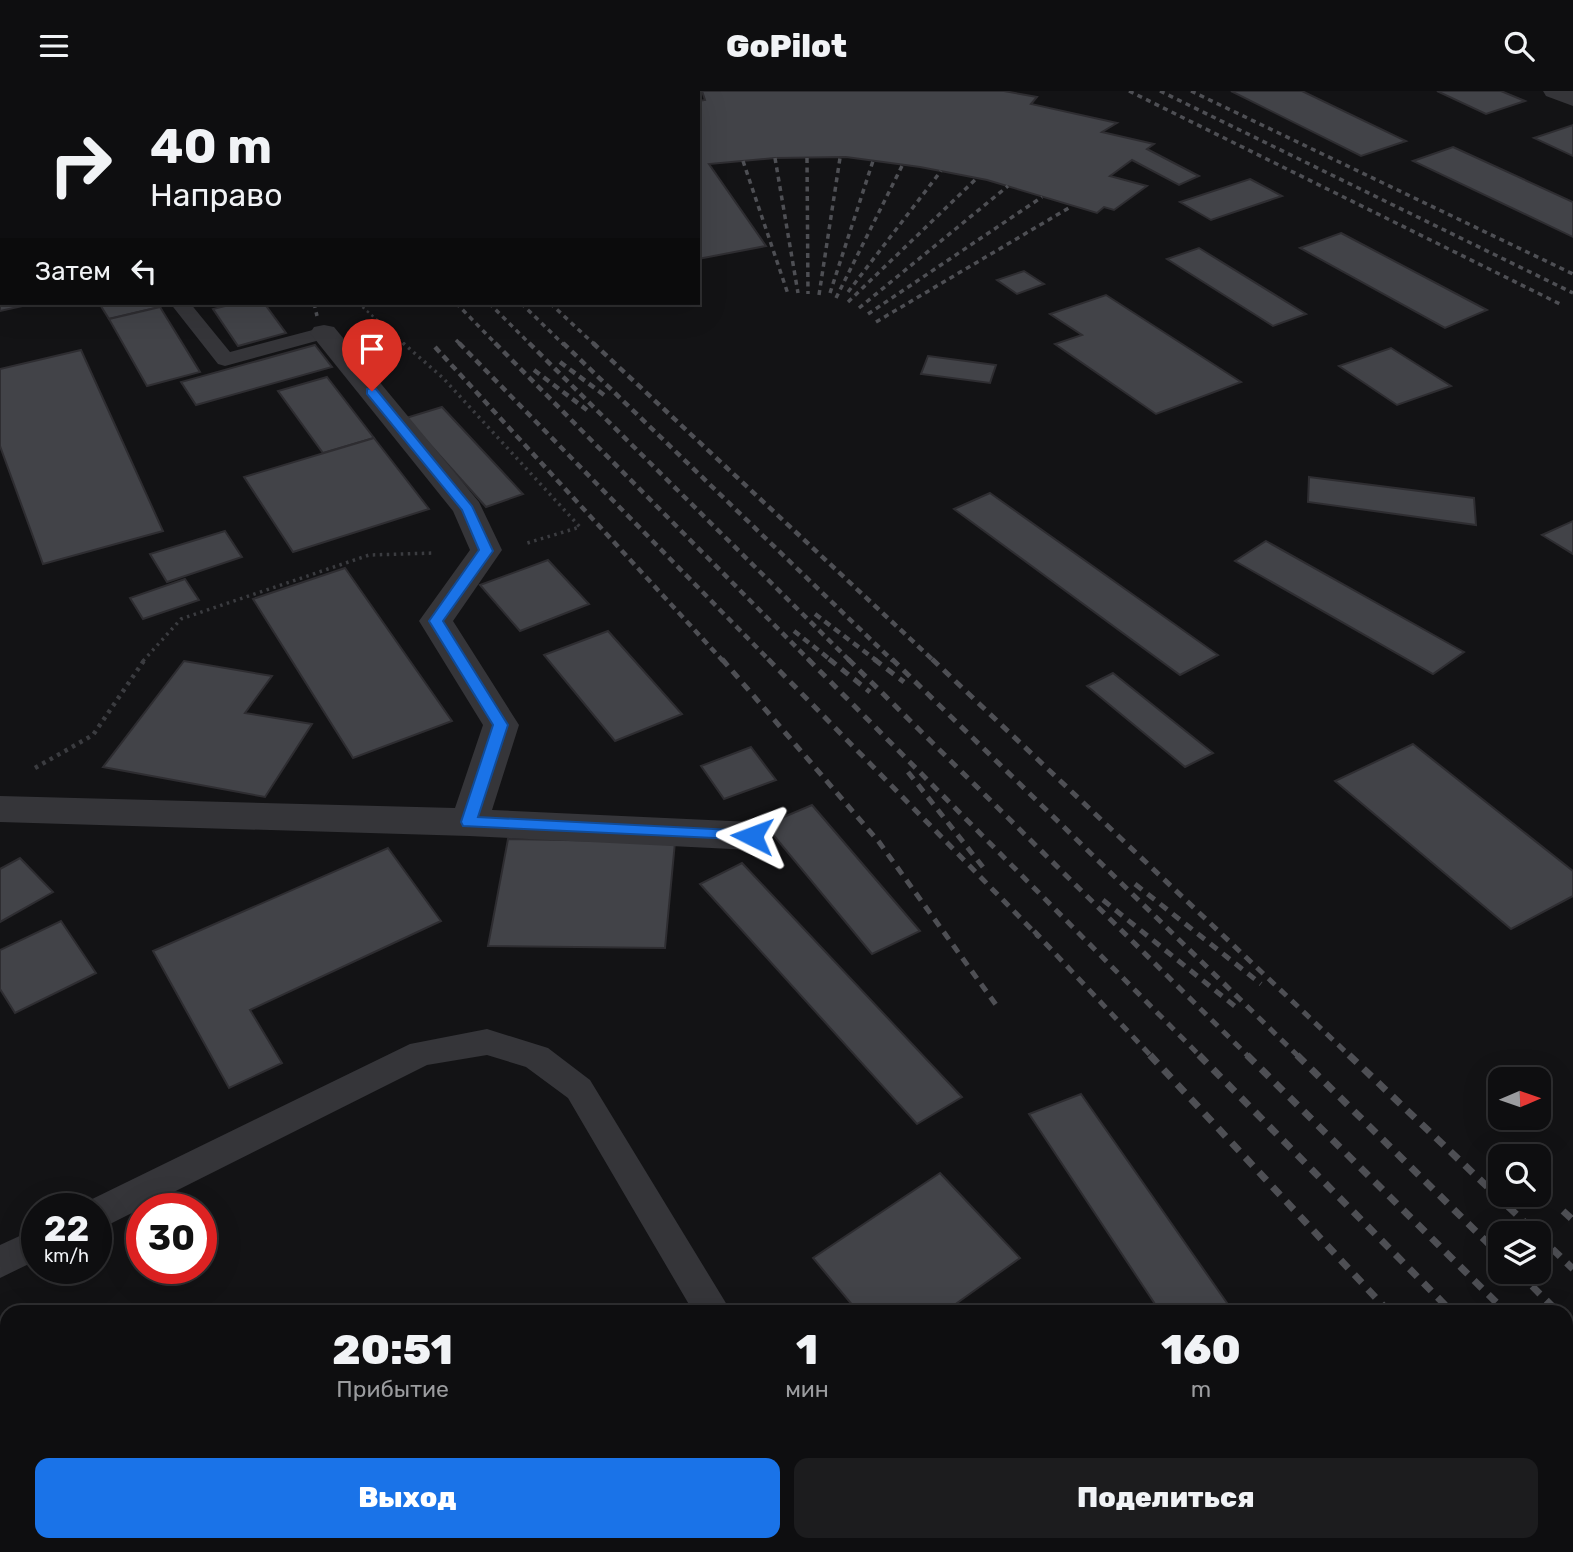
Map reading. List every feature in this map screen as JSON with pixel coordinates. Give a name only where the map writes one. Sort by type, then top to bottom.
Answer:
[{"type":"street","points":[[1554,91],[1573,99]]},
{"type":"street","points":[[324,333],[468,509],[486,551],[436,621],[501,725],[468,822]]},
{"type":"street","points":[[0,809],[468,822],[752,836]]},
{"type":"lane","points":[[182,305],[225,360],[324,333]]},
{"type":"lane","points":[[112,1206],[421,1053],[487,1042],[537,1057],[579,1089],[709,1305]]},
{"type":"lane","points":[[0,1262],[21,1251]]},
{"type":"path","points":[[35,768],[93,735],[136,669],[181,619],[369,555],[486,551],[522,544],[580,527],[443,378],[360,305]]},
{"type":"building","points":[[702,91],[1004,91],[1037,97],[1031,104],[1117,123],[1102,132],[1154,144],[1147,149],[1199,176],[1179,185],[1132,160],[1110,176],[1147,186],[1114,210],[1104,207],[1097,213],[987,180],[846,157],[775,158],[709,164],[766,246],[700,259],[700,101],[705,100]]},
{"type":"building","points":[[1231,91],[1302,91],[1406,141],[1361,156]]},
{"type":"building","points":[[1437,91],[1501,91],[1525,101],[1486,114]]},
{"type":"building","points":[[1573,125],[1573,156],[1534,138]]},
{"type":"building","points":[[1453,147],[1573,202],[1573,237],[1413,161]]},
{"type":"building","points":[[1250,179],[1282,196],[1211,220],[1180,202]]},
{"type":"building","points":[[1341,233],[1487,310],[1445,328],[1300,248]]},
{"type":"building","points":[[1199,248],[1306,314],[1273,326],[1167,259]]},
{"type":"building","points":[[1024,271],[1044,284],[1017,294],[997,280]]},
{"type":"building","points":[[1106,295],[1241,382],[1156,414],[1055,344],[1082,335],[1050,314]]},
{"type":"building","points":[[0,305],[27,305],[0,311]]},
{"type":"building","points":[[100,305],[160,307],[109,319]]},
{"type":"building","points":[[229,305],[265,305],[286,333],[238,346],[213,309]]},
{"type":"building","points":[[160,307],[200,372],[147,386],[109,319]]},
{"type":"building","points":[[315,345],[332,367],[196,405],[181,382]]},
{"type":"building","points":[[1391,348],[1451,386],[1397,405],[1339,366]]},
{"type":"building","points":[[81,350],[163,531],[43,564],[0,446],[0,369]]},
{"type":"building","points":[[928,356],[996,365],[990,383],[921,374]]},
{"type":"building","points":[[327,377],[374,438],[323,453],[278,391]]},
{"type":"building","points":[[442,407],[523,494],[486,507],[406,418]]},
{"type":"building","points":[[374,438],[429,509],[293,552],[244,477]]},
{"type":"building","points":[[1309,477],[1474,498],[1476,525],[1308,502]]},
{"type":"building","points":[[990,493],[1218,655],[1180,675],[954,509]]},
{"type":"building","points":[[1573,521],[1573,554],[1542,535]]},
{"type":"building","points":[[225,531],[242,557],[167,582],[150,554]]},
{"type":"building","points":[[1266,541],[1464,652],[1433,674],[1235,561]]},
{"type":"building","points":[[548,560],[589,604],[520,631],[480,585]]},
{"type":"building","points":[[345,568],[452,721],[353,758],[253,599]]},
{"type":"building","points":[[185,579],[199,600],[143,619],[130,598]]},
{"type":"building","points":[[608,631],[682,714],[615,741],[544,655]]},
{"type":"building","points":[[184,661],[272,676],[245,713],[312,724],[265,797],[103,767]]},
{"type":"building","points":[[1113,673],[1213,753],[1185,767],[1087,686]]},
{"type":"building","points":[[1413,744],[1573,871],[1573,896],[1511,929],[1335,781]]},
{"type":"building","points":[[751,747],[776,780],[724,799],[701,766]]},
{"type":"building","points":[[812,805],[920,931],[872,954],[765,825]]},
{"type":"building","points":[[508,839],[675,842],[665,948],[488,946]]},
{"type":"building","points":[[388,848],[441,921],[250,1010],[282,1063],[229,1088],[153,951]]},
{"type":"building","points":[[20,858],[53,892],[0,922],[0,869]]},
{"type":"building","points":[[742,863],[962,1097],[917,1124],[700,884]]},
{"type":"building","points":[[61,921],[96,973],[15,1013],[0,989],[0,950]]},
{"type":"building","points":[[1081,1094],[1228,1305],[1156,1305],[1029,1114]]},
{"type":"building","points":[[940,1173],[1020,1258],[954,1305],[852,1305],[813,1258]]},
{"type":"railway","points":[[1129,91],[1562,305]]},
{"type":"railway","points":[[1160,91],[1573,293]]},
{"type":"railway","points":[[1191,91],[1573,274]]},
{"type":"railway","points":[[775,158],[798,293]]},
{"type":"railway","points":[[807,158],[808,294]]},
{"type":"railway","points":[[819,295],[840,158]]},
{"type":"railway","points":[[743,161],[788,294]]},
{"type":"railway","points":[[830,293],[873,161]]},
{"type":"railway","points":[[836,298],[903,164]]},
{"type":"railway","points":[[848,292],[941,171]]},
{"type":"railway","points":[[848,302],[977,178]]},
{"type":"railway","points":[[859,308],[1008,186]]},
{"type":"railway","points":[[868,314],[1042,197]]},
{"type":"railway","points":[[876,322],[1072,206]]},
{"type":"railway","points":[[314,305],[317,316]]},
{"type":"railway","points":[[458,305],[497,345]]},
{"type":"railway","points":[[491,305],[529,343]]},
{"type":"railway","points":[[523,305],[564,345]]},
{"type":"railway","points":[[552,305],[595,345]]},
{"type":"railway","points":[[456,340],[459,343]]},
{"type":"railway","points":[[459,343],[770,661]]},
{"type":"railway","points":[[495,343],[810,661]]},
{"type":"railway","points":[[529,343],[850,661]]},
{"type":"railway","points":[[563,343],[893,661]]},
{"type":"railway","points":[[593,343],[934,661]]},
{"type":"railway","points":[[435,347],[723,661]]},
{"type":"railway","points":[[560,362],[608,398]]},
{"type":"railway","points":[[534,370],[587,410]]},
{"type":"railway","points":[[815,614],[877,661]]},
{"type":"railway","points":[[794,631],[832,661]]},
{"type":"railway","points":[[722,659],[879,842],[999,1009]]},
{"type":"railway","points":[[768,659],[1039,937]]},
{"type":"railway","points":[[808,659],[1201,1057]]},
{"type":"railway","points":[[829,659],[870,692]]},
{"type":"railway","points":[[848,659],[1249,1057]]},
{"type":"railway","points":[[874,659],[904,682]]},
{"type":"railway","points":[[892,659],[1299,1057]]},
{"type":"railway","points":[[932,659],[1351,1057]]},
{"type":"railway","points":[[908,772],[986,871]]},
{"type":"railway","points":[[1135,884],[1261,984]]},
{"type":"railway","points":[[1103,900],[1237,1008]]},
{"type":"railway","points":[[1034,931],[1152,1057]]},
{"type":"railway","points":[[1150,1055],[1383,1305]]},
{"type":"railway","points":[[1199,1055],[1445,1305]]},
{"type":"railway","points":[[1247,1055],[1499,1305]]},
{"type":"railway","points":[[1297,1055],[1488,1243]]},
{"type":"railway","points":[[1349,1055],[1523,1221]]},
{"type":"railway","points":[[1563,1211],[1573,1220]]},
{"type":"railway","points":[[1551,1248],[1573,1269]]},
{"type":"railway","points":[[1530,1284],[1551,1305]]},
{"type":"route","points":[[372,391],[468,509],[486,551],[436,621],[501,725],[468,822],[752,836]]}]
